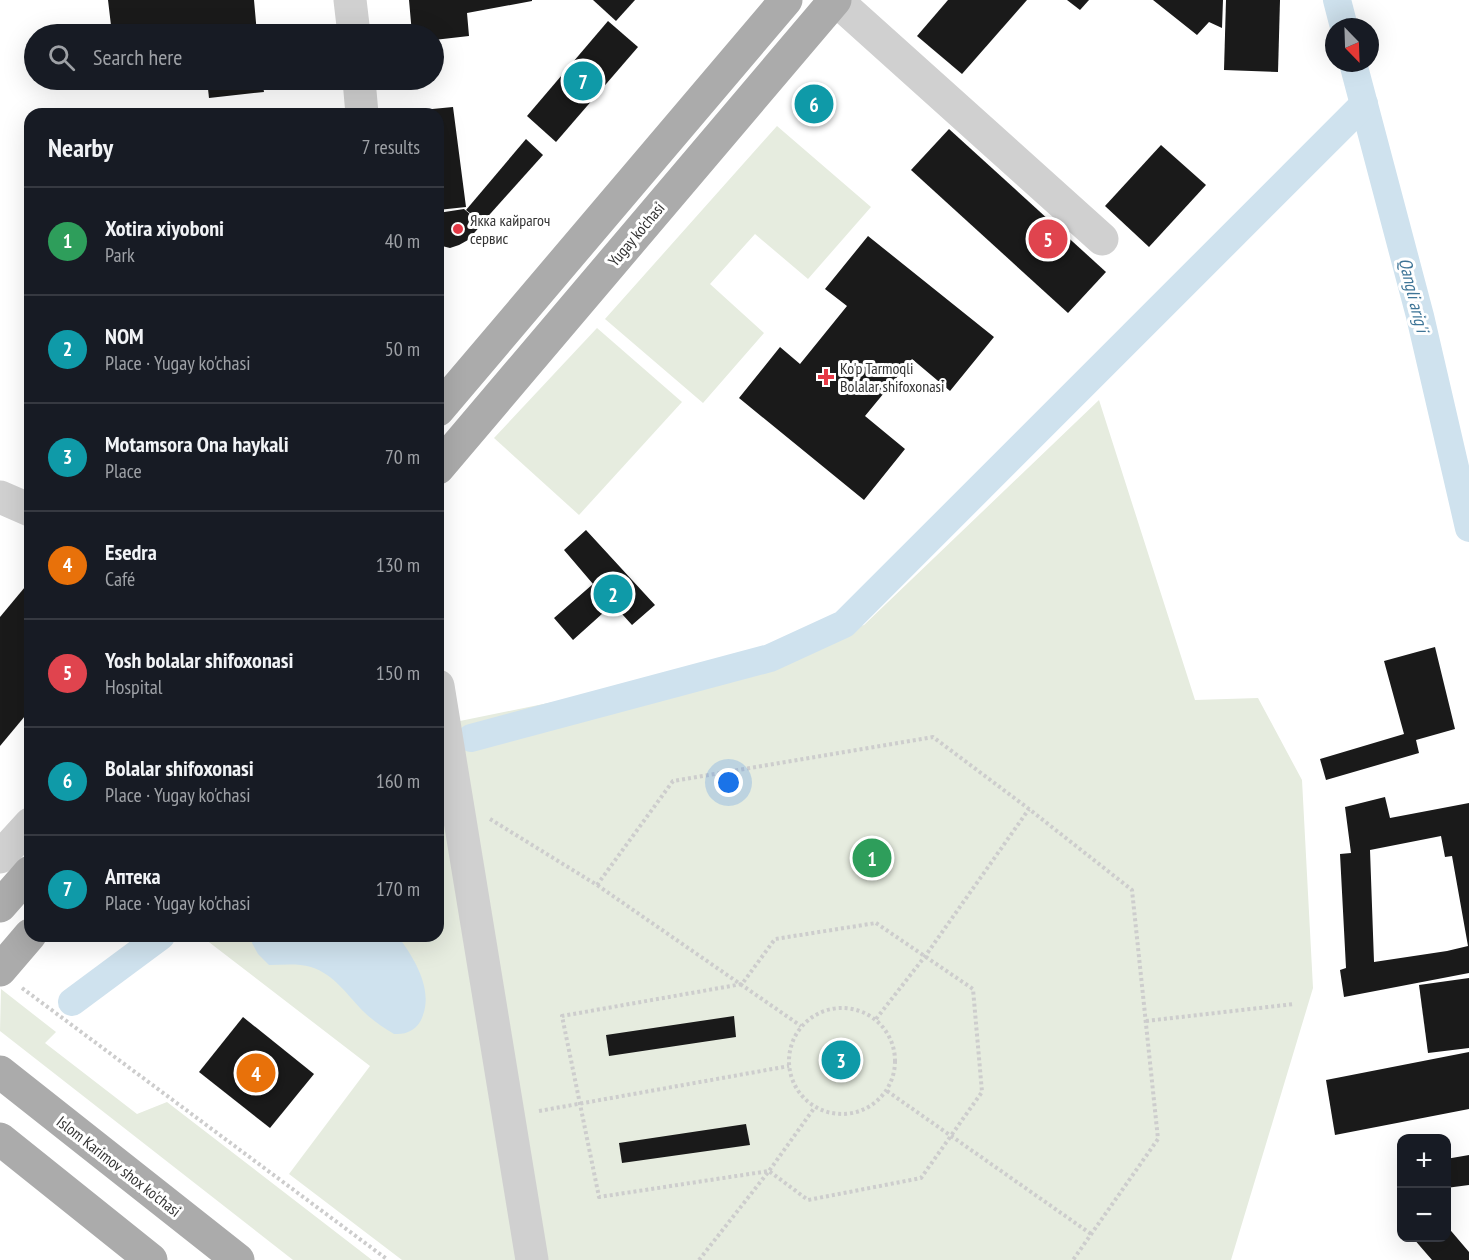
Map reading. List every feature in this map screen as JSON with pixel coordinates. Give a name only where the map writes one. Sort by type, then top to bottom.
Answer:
[{"type":"main road","points":[[444,403],[786,0]]},
{"type":"main road","name":"Yugay ko'chasi","points":[[444,461],[835,0]]},
{"type":"main road","points":[[0,906],[24,879]]},
{"type":"main road","points":[[9,978],[27,942]]},
{"type":"main road","name":"Islom Karimov shox ko'chasi","points":[[0,1072],[238,1260]]},
{"type":"main road","points":[[0,1138],[151,1260]]},
{"type":"street","points":[[350,0],[353,24]]},
{"type":"street","points":[[835,0],[1102,239]]},
{"type":"street","points":[[360,90],[361,108]]},
{"type":"street","points":[[0,496],[24,507]]},
{"type":"street","points":[[444,723],[532,1260]]},
{"type":"street","points":[[0,857],[24,831]]},
{"type":"path","points":[[597,885],[673,781],[933,737],[1029,808],[1132,890],[1158,1139],[1073,1260]]},
{"type":"path","points":[[456,798],[597,885],[801,1026]]},
{"type":"path","points":[[876,1019],[926,955],[1029,808]]},
{"type":"path","points":[[876,923],[973,988],[982,1092],[921,1178],[808,1200],[770,1171],[599,1197],[562,1016],[742,984],[775,939],[876,923]]},
{"type":"path","points":[[9,978],[388,1260]]},
{"type":"path","points":[[1146,1021],[1294,1004]]},
{"type":"path","points":[[849,1007],[876,1019],[891,1038],[896,1065],[887,1091],[867,1108],[841,1114],[815,1107],[797,1090],[789,1066],[791,1045],[801,1026],[823,1011],[849,1007]]},
{"type":"path","points":[[508,1116],[789,1066]]},
{"type":"path","points":[[887,1091],[1091,1234]]},
{"type":"path","points":[[699,1260],[770,1171],[815,1107]]},
{"type":"shaded area","points":[[777,126],[871,207],[808,279],[755,234],[710,284],[764,333],[703,403],[605,319]]},
{"type":"shaded area","points":[[597,328],[682,402],[579,515],[494,438]]},
{"type":"shaded area","points":[[1099,400],[1195,700],[1258,698],[1302,780],[1313,988],[1231,1260],[402,1260],[289,1174],[370,1066],[209,942],[444,942],[444,721],[455,722],[631,686],[864,625]]},
{"type":"shaded area","points":[[1,989],[56,1032],[45,1043],[137,1114],[167,1102],[372,1260],[293,1260],[0,1031]]},
{"type":"water","points":[[402,942],[410,953],[423,983],[425,1004],[421,1020],[411,1031],[394,1034],[364,1012],[327,975],[311,967],[300,965],[269,965],[258,954],[252,943]]},
{"type":"building","points":[[108,0],[254,0],[256,24],[111,24]]},
{"type":"building","points":[[409,0],[532,0],[467,13],[469,36],[444,39],[444,24],[411,24]]},
{"type":"building","points":[[593,0],[635,0],[616,21]]},
{"type":"building","points":[[948,0],[1027,0],[962,74],[917,36]]},
{"type":"building","points":[[1067,0],[1089,0],[1080,10]]},
{"type":"building","points":[[1153,0],[1223,0],[1222,28],[1209,22],[1197,35]]},
{"type":"building","points":[[1226,0],[1280,0],[1278,72],[1224,70]]},
{"type":"building","points":[[608,21],[638,47],[556,142],[527,116]]},
{"type":"building","points":[[816,84],[834,101],[812,124],[794,107]]},
{"type":"building","points":[[208,90],[264,90],[264,92],[209,98]]},
{"type":"building","points":[[453,107],[466,207],[444,209],[443,108]]},
{"type":"building","points":[[949,129],[1106,272],[1068,313],[911,170]]},
{"type":"building","points":[[526,139],[543,155],[482,223],[466,210]]},
{"type":"building","points":[[1161,145],[1206,185],[1149,247],[1105,206]]},
{"type":"building","name":"Якка кайрагоч сервис","points":[[464,209],[482,224],[468,240],[450,248],[444,246],[444,212]]},
{"type":"building","name":"Ko'p Tarmoqli Bolalar shifoxonasi","points":[[868,236],[994,337],[950,391],[912,359],[865,416],[905,449],[864,500],[739,398],[780,347],[800,364],[847,306],[825,289]]},
{"type":"building","points":[[586,530],[655,605],[632,625],[613,604],[573,640],[554,618],[593,584],[564,550]]},
{"type":"building","points":[[24,588],[24,717],[0,746],[0,617]]},
{"type":"building","points":[[1435,647],[1455,729],[1416,740],[1419,753],[1326,780],[1320,759],[1404,734],[1384,661]]},
{"type":"building","points":[[1385,797],[1390,818],[1469,803],[1469,973],[1344,997],[1340,970],[1346,968],[1340,854],[1351,853],[1345,807]],"holes":[[[1441,836],[1445,857],[1452,856],[1468,946],[1374,962],[1370,850]]]},
{"type":"building","points":[[1469,978],[1469,1048],[1428,1053],[1419,985]]},
{"type":"building","points":[[734,1016],[736,1037],[609,1056],[606,1035]]},
{"type":"building","points":[[243,1017],[314,1074],[270,1128],[199,1072]]},
{"type":"building","points":[[1469,1052],[1469,1109],[1335,1135],[1326,1080]]},
{"type":"building","points":[[746,1124],[750,1145],[622,1163],[619,1143]]},
{"type":"building","points":[[1469,1155],[1469,1185],[1451,1187],[1451,1158]]},
{"type":"building","points":[[1451,1231],[1469,1252],[1469,1260],[1432,1260],[1416,1242],[1451,1242]]},
{"type":"waterway","name":"Qangli arig'i","points":[[1337,0],[1342,18]]},
{"type":"waterway","name":"Qangli arig'i","points":[[1355,72],[1420,316],[1469,528]]},
{"type":"waterway","points":[[471,738],[770,658],[844,624],[1364,104]]},
{"type":"waterway","points":[[72,1002],[153,942]]},
{"type":"place","name":"Аптека","points":[[583,81]]},
{"type":"place","name":"Bolalar shifoxonasi","points":[[814,104]]},
{"type":"place","name":"Якка кайрагоч сервис","points":[[458,229]]},
{"type":"place","name":"Yosh bolalar shifoxonasi","points":[[1048,239]]},
{"type":"place","name":"Ko'p Tarmoqli Bolalar shifoxonasi","points":[[826,377]]},
{"type":"place","name":"NOM","points":[[613,594]]},
{"type":"place","name":"Xotira xiyoboni","points":[[872,858]]},
{"type":"place","name":"Motamsora Ona haykali","points":[[841,1060]]},
{"type":"place","name":"Esedra","points":[[256,1073]]}]
